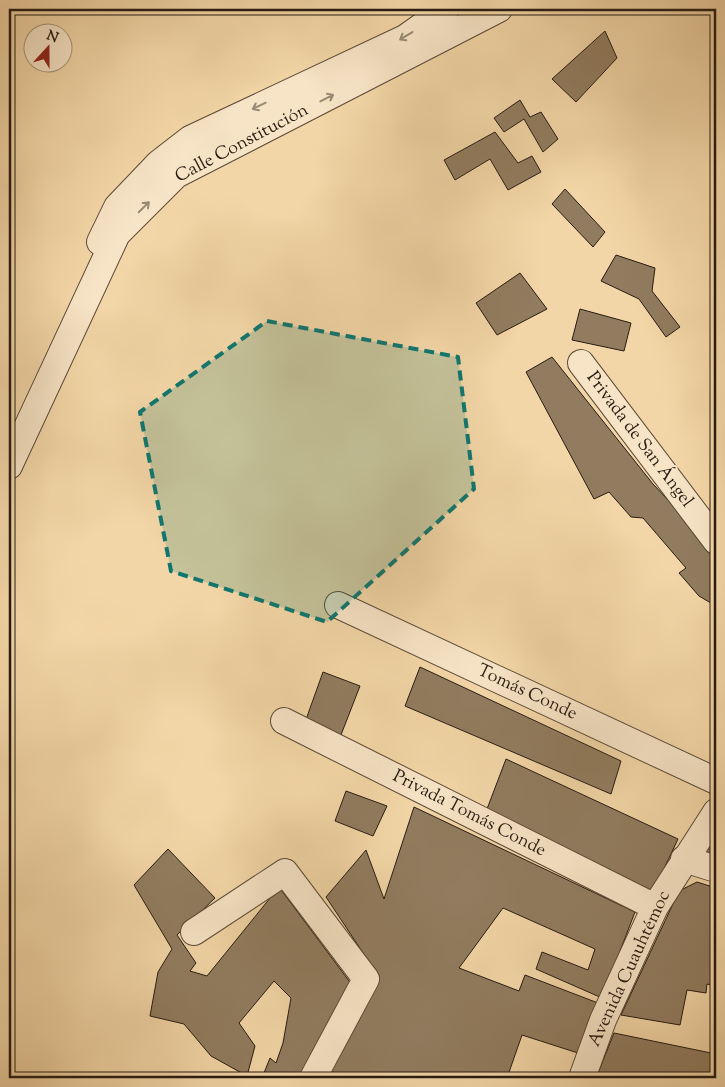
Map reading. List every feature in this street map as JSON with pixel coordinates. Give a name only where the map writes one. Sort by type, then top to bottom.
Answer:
[{"type":"street","name":"Calle Constitución","points":[[9,427],[117,207],[159,163],[190,139],[405,38],[446,9]]},
{"type":"street","name":"Calle Constitución","points":[[9,466],[118,234],[176,175],[500,9]]},
{"type":"street","name":"Privada de San Ángel","points":[[581,363],[716,541]]},
{"type":"street","name":"Tomás Conde","points":[[338,605],[716,781]]},
{"type":"street","name":"Privada Tomás Conde","points":[[284,721],[655,907]]},
{"type":"street","name":"Avenida Cuauhtémoc","points":[[582,1078],[603,1020],[655,907],[684,859],[716,812]]},
{"type":"street","points":[[684,859],[716,869]]},
{"type":"street","points":[[194,932],[285,872],[366,979],[312,1078]]},
{"type":"highlighted area","points":[[267,321],[458,357],[474,489],[327,622],[171,571],[140,412]]},
{"type":"building","points":[[605,31],[617,58],[576,102],[552,79]]},
{"type":"building","points":[[520,100],[530,117],[541,112],[558,139],[543,152],[524,119],[504,132],[494,118]]},
{"type":"building","points":[[495,132],[518,163],[532,156],[541,172],[508,190],[490,159],[455,180],[444,160]]},
{"type":"building","points":[[565,189],[605,232],[593,247],[552,204]]},
{"type":"building","points":[[616,255],[655,268],[652,291],[680,327],[666,337],[639,299],[601,281]]},
{"type":"building","points":[[520,273],[547,309],[497,335],[476,303]]},
{"type":"building","points":[[580,309],[631,323],[624,351],[572,340]]},
{"type":"building","points":[[552,357],[653,484],[716,551],[716,606],[699,596],[679,573],[686,568],[643,518],[631,517],[609,492],[594,499],[526,372]]},
{"type":"building","points":[[420,667],[621,761],[611,794],[405,706]]},
{"type":"building","points":[[323,672],[360,686],[339,740],[304,725]]},
{"type":"building","points":[[506,759],[678,839],[653,892],[487,809]]},
{"type":"building","points":[[346,791],[387,806],[373,836],[335,821]]},
{"type":"building","points":[[414,807],[635,912],[602,998],[536,969],[542,952],[588,970],[595,949],[503,908],[459,968],[519,991],[525,975],[598,1003],[581,1054],[522,1035],[507,1078],[322,1078],[377,974],[326,897],[366,850],[384,899]]},
{"type":"building","points":[[716,834],[716,860],[701,856]]},
{"type":"building","points":[[168,849],[215,898],[177,935],[196,963],[190,971],[207,976],[279,887],[352,985],[304,1078],[262,1078],[270,1058],[276,1063],[283,1043],[291,998],[274,981],[239,1023],[255,1046],[247,1076],[211,1056],[184,1024],[150,1016],[158,972],[172,949],[134,885]]},
{"type":"building","points":[[697,882],[716,888],[716,986],[707,984],[706,993],[687,990],[680,1025],[621,1015],[679,891]]},
{"type":"building","points":[[614,1033],[716,1054],[716,1078],[596,1078]]}]
